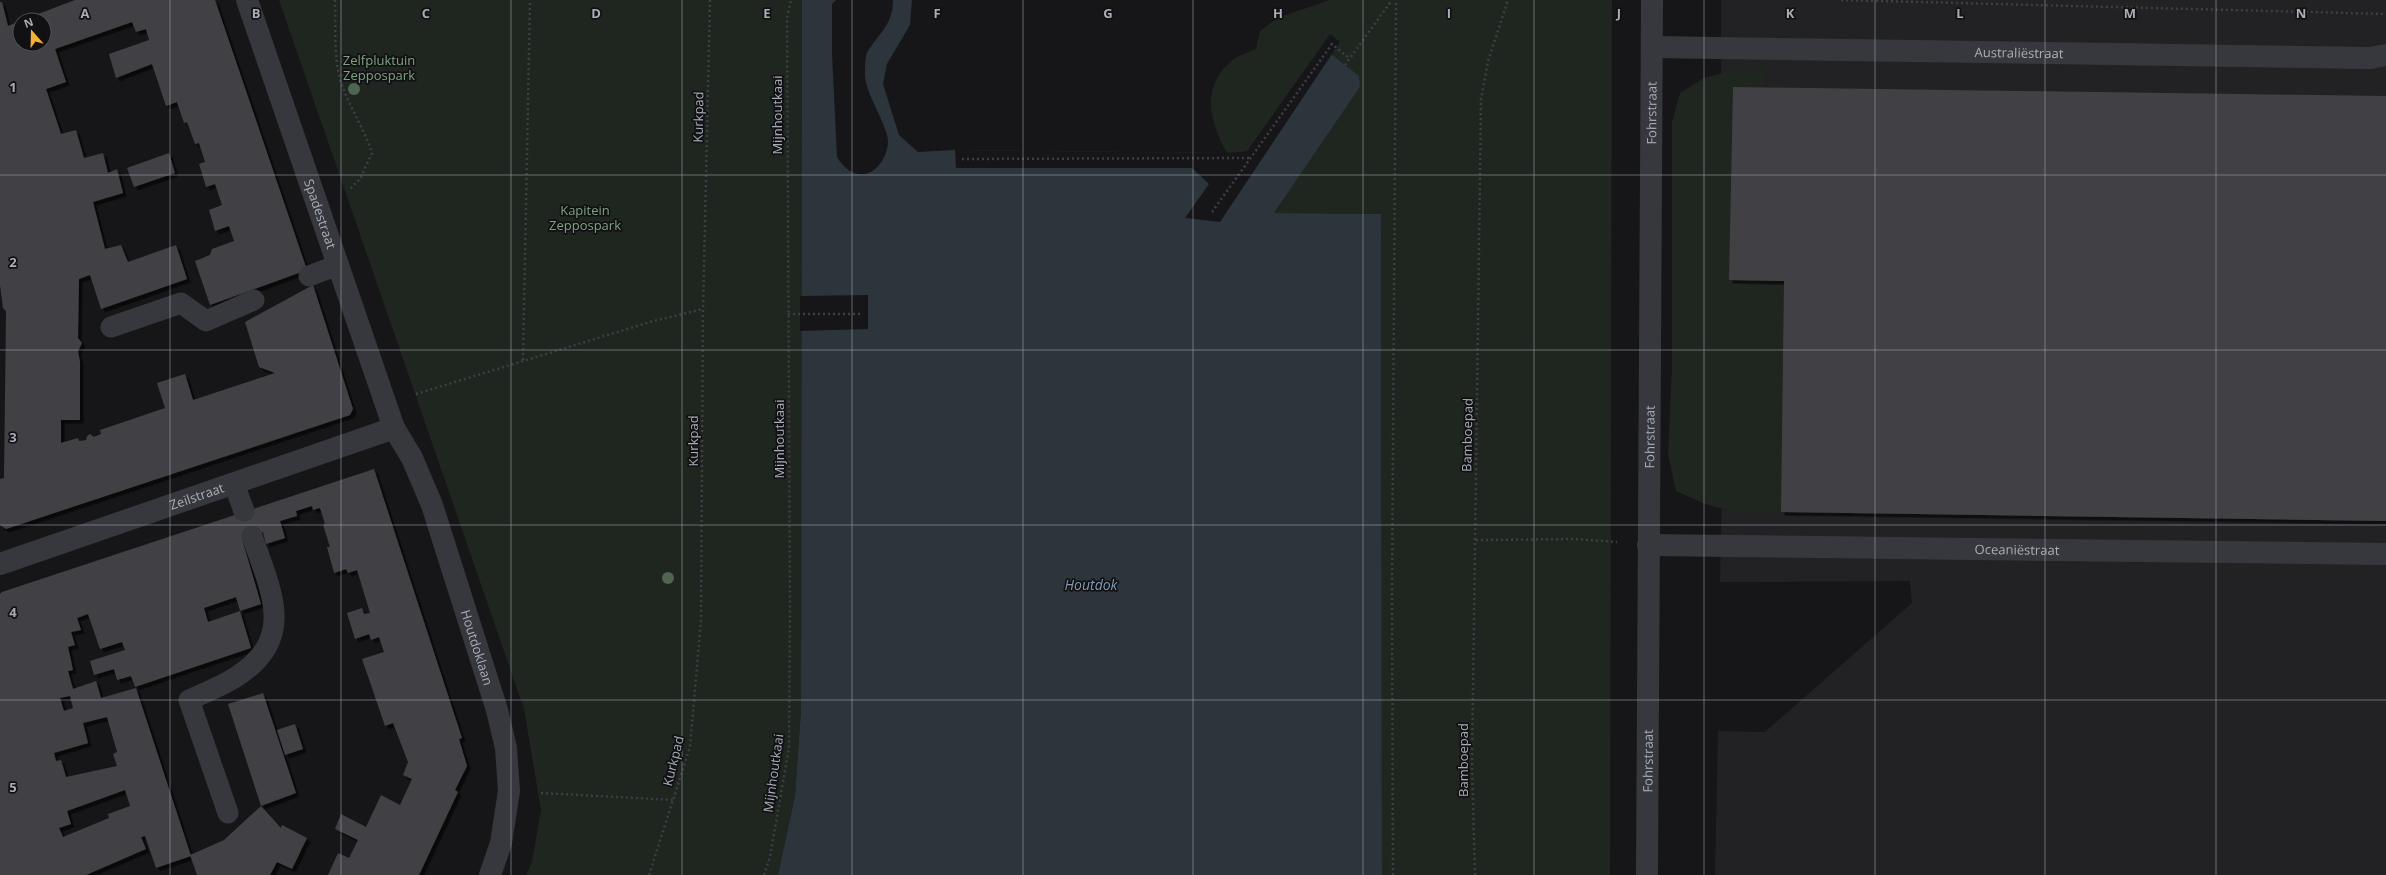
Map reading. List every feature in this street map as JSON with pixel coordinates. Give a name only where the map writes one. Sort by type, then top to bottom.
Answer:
[{"type":"street","name":"Spadestraat","points":[[247,0],[394,428]]},
{"type":"street","name":"Fohrstraat","points":[[1647,875],[1648,545],[1653,47],[1652,0]]},
{"type":"street","name":"Australiëstraat","points":[[1653,47],[2370,58],[2386,56]]},
{"type":"street","name":"Zeilstraat","points":[[0,564],[394,428]]},
{"type":"street","name":"Houtdoklaan","points":[[394,428],[412,458],[432,505],[492,694],[506,748],[509,791],[501,843],[490,875]]},
{"type":"street","name":"Oceaniëstraat","points":[[1648,545],[2386,554]]},
{"type":"lane","points":[[310,276],[338,265]]},
{"type":"lane","points":[[111,327],[181,302],[206,321],[254,300]]},
{"type":"lane","points":[[234,484],[244,511]]},
{"type":"lane","points":[[228,813],[189,700],[236,678],[262,657],[274,632],[274,605],[252,536]]},
{"type":"path","points":[[335,0],[335,54],[341,82],[364,130],[372,153],[360,179],[349,190]]},
{"type":"path","points":[[523,360],[530,0]]},
{"type":"path","name":"Kurkpad","points":[[649,875],[690,747],[701,620],[704,309],[710,0]]},
{"type":"path","name":"Mijnhoutkaai","points":[[764,875],[770,857],[789,747],[786,18],[791,0]]},
{"type":"path","points":[[1345,65],[1392,0]]},
{"type":"path","points":[[1393,875],[1392,594],[1396,0]]},
{"type":"path","name":"Bamboepad","points":[[1476,875],[1472,765],[1481,99],[1488,61],[1508,0]]},
{"type":"path","points":[[1841,0],[2386,14]]},
{"type":"path","points":[[1212,212],[1332,44],[1350,58]]},
{"type":"path","points":[[962,158],[1250,158]]},
{"type":"path","points":[[385,403],[650,322],[704,309]]},
{"type":"path","points":[[788,314],[863,314]]},
{"type":"path","points":[[1476,540],[1576,539],[1648,545]]},
{"type":"path","points":[[509,791],[674,800]]},
{"type":"shaded area","points":[[1721,0],[2386,0],[2386,875],[1715,875],[1718,731],[1765,732],[1912,603],[1910,581],[1720,582],[1722,490]]},
{"type":"green space","name":"Kapitein Zeppospark","points":[[279,0],[802,0],[801,710],[795,796],[778,875],[526,875],[532,862],[541,810],[524,709]]},
{"type":"green space","points":[[1330,0],[1612,0],[1610,875],[1382,875],[1381,214],[1274,213],[1360,87],[1330,54],[1340,42],[1330,34],[1248,151],[1227,153],[1212,116],[1211,104],[1212,92],[1216,80],[1223,69],[1234,59],[1256,49],[1260,31],[1277,18]]},
{"type":"green space","points":[[1737,69],[1765,70],[1763,88],[1733,87],[1729,280],[1784,281],[1781,512],[1741,514],[1705,504],[1676,491],[1668,454],[1672,368],[1672,122],[1680,93],[1704,78]]},
{"type":"water","name":"Houtdok","points":[[802,0],[836,0],[832,4],[832,54],[837,157],[844,166],[852,172],[860,174],[874,170],[885,155],[888,144],[888,137],[885,128],[865,80],[865,67],[868,51],[885,28],[891,16],[893,0],[912,0],[910,25],[887,64],[883,84],[899,135],[918,152],[955,150],[1226,153],[1247,151],[1330,34],[1340,42],[1331,54],[1359,76],[1360,87],[1274,213],[1381,214],[1382,875],[778,875],[795,796],[801,710]]},
{"type":"pier","points":[[1330,34],[1340,42],[1220,222],[1185,218],[1209,184],[1192,168],[956,168],[955,150],[1226,153],[1247,151]]},
{"type":"pier","points":[[868,295],[868,329],[800,331],[800,296]]},
{"type":"building","points":[[75,0],[215,0],[307,270],[210,305],[195,261],[210,255],[212,249],[234,241],[229,226],[215,231],[209,210],[222,205],[215,184],[206,187],[199,164],[205,162],[199,143],[195,144],[187,122],[184,123],[177,102],[166,106],[152,64],[116,78],[109,54],[149,40],[146,29],[136,32],[132,22],[55,49],[66,82],[46,89],[61,134],[76,130],[84,158],[103,153],[108,173],[117,169],[123,193],[93,202],[105,249],[121,245],[128,262],[176,245],[187,279],[101,309],[90,275],[79,279],[78,338],[82,343],[78,351],[80,362],[80,420],[61,420],[61,443],[78,438],[79,441],[86,440],[87,436],[90,434],[94,437],[101,434],[100,430],[165,408],[157,383],[185,374],[193,400],[275,373],[259,367],[245,322],[313,285],[353,409],[350,415],[6,529],[0,525],[0,479],[4,478],[6,311],[3,308],[0,285],[0,2],[2,2],[8,26],[12,24],[12,52],[52,52],[52,12],[43,12]]},
{"type":"building","points":[[1733,87],[2386,96],[2386,521],[1781,512],[1784,281],[1729,280]]},
{"type":"building","points":[[169,153],[175,173],[134,187],[127,168]]},
{"type":"building","points":[[374,469],[462,738],[459,739],[467,766],[455,790],[458,792],[419,875],[328,875],[338,853],[349,858],[358,840],[335,829],[341,814],[366,827],[381,795],[400,805],[412,779],[403,775],[408,762],[393,723],[385,726],[362,659],[384,652],[379,637],[371,640],[369,634],[355,639],[347,613],[362,608],[364,614],[370,613],[357,570],[348,573],[346,569],[334,573],[327,547],[330,547],[323,525],[325,524],[320,508],[313,510],[312,506],[296,511],[297,516],[280,521],[285,538],[266,544],[263,532],[242,539],[261,604],[240,611],[251,648],[135,687],[131,676],[117,680],[114,669],[94,675],[90,661],[125,650],[122,642],[100,649],[88,614],[77,618],[81,630],[71,632],[75,645],[68,647],[73,670],[68,671],[73,689],[96,681],[101,698],[136,688],[191,856],[156,868],[145,836],[141,837],[146,849],[86,875],[0,875],[0,594],[2,592]],"holes":[[[236,597],[240,611],[208,622],[204,608]],[[70,696],[73,708],[64,711],[60,698]],[[107,717],[117,752],[113,754],[117,766],[66,777],[61,760],[56,761],[54,753],[88,743],[83,723]],[[125,790],[130,806],[108,814],[109,818],[63,837],[59,828],[71,824],[67,811]]]},
{"type":"building","points":[[263,693],[296,793],[261,806],[228,704]]},
{"type":"building","points":[[295,724],[303,749],[285,755],[277,730]]},
{"type":"building","points":[[261,806],[281,828],[282,825],[307,838],[292,869],[277,862],[270,875],[197,875],[190,855],[224,840]]},
{"type":"park label","name":"Zelfpluktuin Zeppospark","points":[[379,68]]}]
